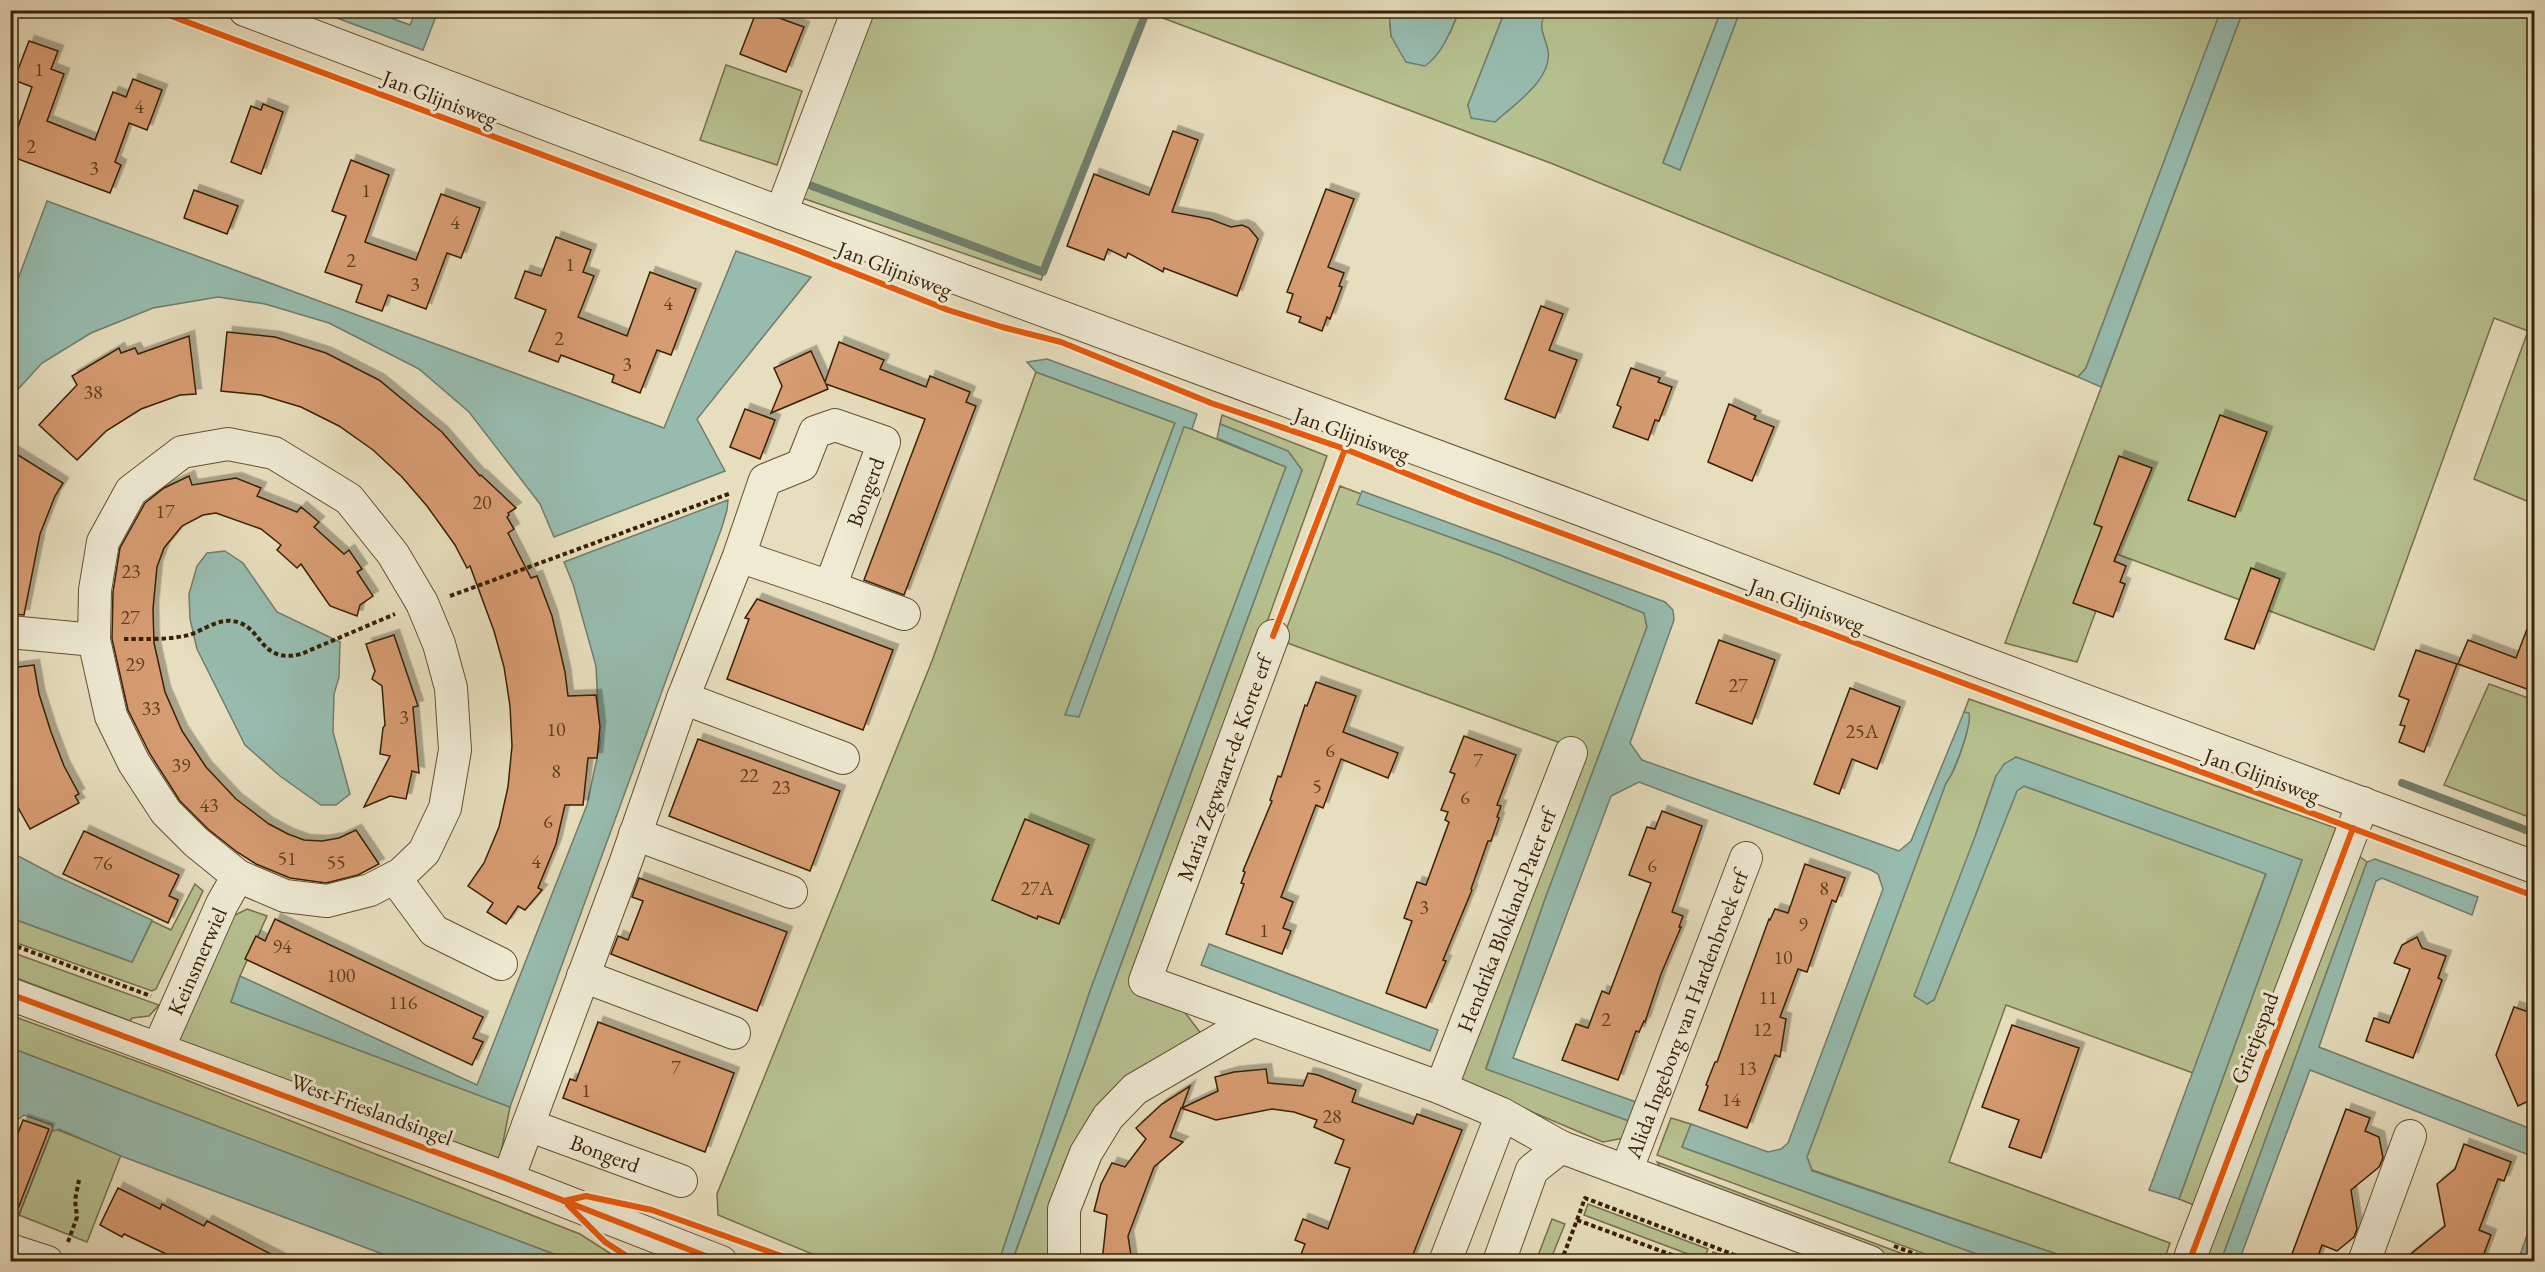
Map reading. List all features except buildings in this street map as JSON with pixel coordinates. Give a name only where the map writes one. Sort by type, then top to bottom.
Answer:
[{"type":"street","points":[[781,213],[858,10]]},
{"type":"street","name":"Jan Glijnisweg","points":[[257,13],[781,213],[2535,867]]},
{"type":"street","name":"Bongerd","points":[[765,480],[802,465],[815,432],[835,425],[884,442],[830,587]]},
{"type":"street","points":[[228,444],[274,453],[349,499],[393,554],[422,603],[439,644],[451,687],[455,750],[445,807],[424,852],[395,878],[370,890],[327,901],[285,896],[238,876],[196,842],[166,812],[134,763],[111,716],[94,640],[95,590],[103,542],[131,490],[182,452],[228,444]]},
{"type":"street","points":[[508,1179],[683,698],[739,556],[765,480]]},
{"type":"street","points":[[739,556],[904,614]]},
{"type":"street","points":[[10,632],[94,640]]},
{"type":"street","name":"Maria Zegwaart-de Korte erf","points":[[1252,1021],[1145,981],[1273,636]]},
{"type":"street","points":[[683,698],[843,758]]},
{"type":"street","name":"Hendrika Blokland-Pater erf","points":[[1441,1088],[1571,753]]},
{"type":"street","name":"Grietjespad","points":[[2192,1255],[2363,803]]},
{"type":"street","points":[[635,834],[791,892]]},
{"type":"street","name":"Alida Ingeborg van Hardenbroek erf","points":[[1627,1170],[1746,858]]},
{"type":"street","name":"Keinsmerwiel","points":[[158,1049],[222,904],[238,876]]},
{"type":"street","points":[[395,878],[434,931],[501,964]]},
{"type":"street","points":[[583,976],[734,1033]]},
{"type":"street","name":"West-Frieslandsingel","points":[[10,994],[508,1179],[721,1262]]},
{"type":"street","points":[[1064,1262],[1064,1209],[1086,1153],[1108,1117],[1135,1089],[1252,1021],[1441,1088],[1502,1114],[1561,1147],[1870,1262]]},
{"type":"street","points":[[1445,1262],[1502,1114]]},
{"type":"street","name":"Bongerd","points":[[528,1125],[681,1181]]},
{"type":"street","points":[[2364,1262],[2410,1136]]},
{"type":"street","points":[[1499,1262],[1532,1170],[1561,1147]]},
{"type":"street","points":[[10,1250],[46,1261]]},
{"type":"path","points":[[94,640],[156,639],[188,635],[230,620],[242,623],[251,629],[258,640],[273,652],[288,657],[301,654],[422,603],[452,595],[765,480]]},
{"type":"path","points":[[10,944],[177,1005]]},
{"type":"path","points":[[46,1261],[57,1238],[68,1242],[77,1217],[75,1200],[79,1180]]},
{"type":"path","points":[[1562,1262],[1585,1198],[1753,1262]]},
{"type":"path","points":[[1577,1220],[1691,1262]]},
{"type":"green space","points":[[872,11],[1144,11],[1041,280],[802,198]]},
{"type":"green space","points":[[1144,11],[1389,11],[1391,36],[1450,33],[1459,11],[1505,11],[1468,105],[1548,53],[1540,23],[1546,11],[1721,11],[1663,162],[1680,170],[1740,11],[2221,11],[2086,368],[2078,377],[1553,164]]},
{"type":"green space","points":[[2243,11],[2534,11],[2534,504],[2474,479],[2528,331],[2494,318],[2374,650],[2117,554],[2077,662],[2005,643]]},
{"type":"green space","points":[[726,65],[802,91],[777,165],[700,140]]},
{"type":"green space","points":[[1036,372],[1175,423],[1076,687],[1184,426],[1286,467],[1091,988],[999,1261],[829,1261],[718,1215],[717,1194],[932,661]]},
{"type":"green space","points":[[1222,415],[1327,456],[1135,987],[1180,1006],[1202,1035],[1076,1140],[1063,1166],[1048,1218],[1048,1261],[1012,1262],[1302,470],[1288,451],[1220,424]]},
{"type":"green space","points":[[1340,486],[1361,494],[1358,504],[1500,555],[1644,613],[1647,627],[1545,899],[1486,1068],[1629,1121],[1624,1138],[1603,1142],[1456,1080],[1577,749],[1282,641]]},
{"type":"green space","points":[[2489,684],[2534,700],[2534,819],[2444,785]]},
{"type":"green space","points":[[1969,699],[2336,828],[2199,1207],[2179,1199],[2302,860],[2016,757],[1996,776],[1976,834],[1927,1004],[1934,1000],[2017,790],[2024,786],[2266,873],[2193,1073],[2006,1005],[1949,1162],[2170,1243],[2164,1261],[2077,1261],[1812,1170],[1807,1157],[1946,783],[1962,750],[1969,721],[1969,714],[1964,712]]},
{"type":"green space","points":[[2352,851],[2367,862],[2221,1261],[2202,1262]]},
{"type":"green space","points":[[195,884],[203,891],[156,989],[152,991],[11,941],[11,918],[132,962],[152,921],[171,930]]},
{"type":"green space","points":[[247,909],[267,916],[231,1002],[510,1107],[499,1162],[177,1042],[231,917]]},
{"type":"green space","points":[[10,952],[159,1005],[149,1016],[132,1018],[130,1021],[11,976]]},
{"type":"green space","points":[[10,1015],[166,1072],[580,1234],[622,1261],[572,1261],[11,1048]]},
{"type":"green space","points":[[1671,1118],[1691,1124],[1682,1147],[1996,1261],[1944,1261],[1657,1155]]},
{"type":"green space","points":[[53,1128],[121,1155],[87,1242],[19,1215]]},
{"type":"green space","points":[[1657,1162],[1922,1261],[1901,1261],[1663,1172]]},
{"type":"green space","points":[[1588,1204],[1708,1249],[1704,1260],[1584,1215]]},
{"type":"green space","points":[[1552,1219],[1565,1224],[1550,1261],[1536,1261]]},
{"type":"green space","points":[[1713,1252],[1739,1261],[1710,1261]]},
{"type":"water","points":[[1389,10],[1459,11],[1442,48],[1425,66],[1406,62],[1391,36]]},
{"type":"water","points":[[2221,10],[2243,11],[2101,387],[2078,377],[2086,368]]},
{"type":"water","points":[[318,11],[372,11],[410,25],[416,11],[438,11],[423,50]]},
{"type":"water","points":[[1505,11],[1546,11],[1542,31],[1548,50],[1548,61],[1544,72],[1530,91],[1495,122],[1471,118],[1468,105]]},
{"type":"water","points":[[1721,11],[1740,11],[1680,170],[1663,163]]},
{"type":"water","points":[[47,201],[664,428],[736,251],[811,277],[697,419],[725,471],[554,537],[540,504],[469,412],[419,369],[329,323],[265,304],[218,297],[153,308],[91,333],[42,363],[11,397],[11,298]]},
{"type":"water","points":[[1047,359],[1197,414],[1192,429],[1184,427],[1079,717],[1065,715],[1175,423],[1036,372],[1027,362]]},
{"type":"water","points":[[1220,424],[1288,451],[1302,470],[1012,1261],[999,1261],[1091,988],[1286,467],[1217,438]]},
{"type":"water","points":[[1362,491],[1665,602],[1673,610],[1674,620],[1630,743],[1642,760],[1899,851],[1911,841],[1964,712],[1969,713],[1968,728],[1962,749],[1946,783],[1807,1157],[1812,1171],[2077,1261],[1996,1261],[1682,1147],[1691,1124],[1768,1152],[1781,1149],[1788,1143],[1883,889],[1878,874],[1871,870],[1639,782],[1611,796],[1513,1058],[1636,1102],[1629,1121],[1486,1069],[1545,899],[1647,627],[1644,613],[1500,555],[1357,504]]},
{"type":"water","points":[[728,500],[722,527],[510,1107],[231,1002],[240,976],[477,1085],[587,805],[600,744],[596,666],[573,584],[564,562]]},
{"type":"water","points":[[225,551],[243,563],[277,612],[340,642],[339,677],[334,694],[333,732],[350,794],[336,805],[321,805],[280,776],[245,745],[197,649],[190,619],[189,594],[197,566],[207,553]]},
{"type":"water","points":[[2016,757],[2302,860],[2179,1199],[2149,1190],[2266,874],[2024,786],[2017,791],[1934,1000],[1927,1004],[1914,996],[1996,776],[2004,764]]},
{"type":"water","points":[[11,848],[18,856],[56,876],[152,920],[132,962],[11,918]]},
{"type":"water","points":[[2375,859],[2478,897],[2472,915],[2382,878],[2376,881],[2319,1047],[2534,1130],[2534,1157],[2310,1070],[2239,1261],[2221,1261],[2367,862]]},
{"type":"water","points":[[1209,944],[1438,1030],[1430,1051],[1201,965]]},
{"type":"water","points":[[11,1048],[572,1261],[401,1261],[121,1156],[59,1129],[53,1131],[52,1125],[24,1115],[19,1119],[11,1116]]},
{"type":"water","points":[[2534,1215],[2534,1261],[2518,1261]]},
{"type":"waterway","points":[[812,186],[1043,272],[1147,10]]},
{"type":"waterway","points":[[2402,783],[2534,833]]},
{"type":"cycle path","points":[[155,10],[797,250],[948,310],[1061,342],[1211,403],[1345,449],[1470,499],[2534,896]]},
{"type":"cycle path","points":[[1273,636],[1345,449]]},
{"type":"cycle path","points":[[2189,1262],[2353,828]]},
{"type":"cycle path","points":[[10,994],[508,1179],[721,1262]]},
{"type":"cycle path","points":[[564,1201],[586,1196],[652,1210],[798,1262]]},
{"type":"cycle path","points":[[568,1205],[605,1242],[636,1262]]}]
